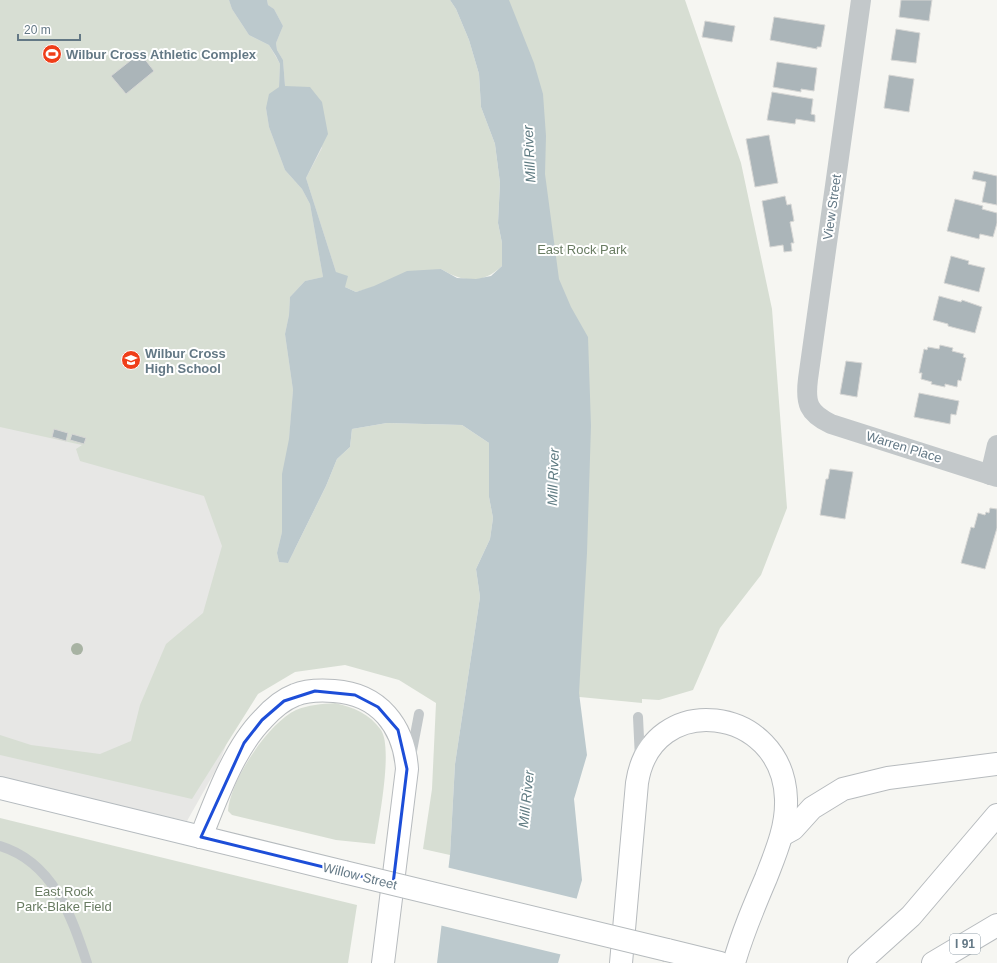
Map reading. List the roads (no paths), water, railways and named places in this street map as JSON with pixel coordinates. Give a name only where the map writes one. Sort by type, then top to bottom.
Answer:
[{"type":"main road","points":[[201,837],[234,762],[252,731],[272,710],[284,701],[296,695],[316,691],[340,691],[362,698],[378,707],[394,724],[401,738],[406,753],[407,769],[383,963]]},
{"type":"main road","points":[[621,963],[637,783],[641,767],[647,755],[664,735],[684,724],[695,721],[722,721],[746,729],[765,744],[777,764],[782,778],[786,800],[782,835],[744,931],[734,963]]},
{"type":"main road","points":[[782,835],[793,829],[812,808],[843,789],[888,778],[997,764]]},
{"type":"main road","name":"Willow Street","points":[[0,788],[720,963]]},
{"type":"main road","points":[[859,962],[920,907],[997,814]]},
{"type":"main road","name":"I 91","points":[[933,963],[997,925]]},
{"type":"street","name":"View Street","points":[[813,413],[808,403],[807,389],[861,0]]},
{"type":"street","name":"Warren Place","points":[[813,413],[831,424],[994,476]]},
{"type":"street","points":[[994,476],[997,446]]},
{"type":"lane","points":[[407,769],[419,714]]},
{"type":"lane","points":[[638,717],[638,742],[641,767]]},
{"type":"lane","points":[[0,846],[22,855],[46,875],[66,906],[87,963]]},
{"type":"water","name":"Mill River","points":[[229,0],[267,0],[268,5],[274,9],[283,26],[276,43],[277,50],[283,60],[285,86],[310,87],[322,102],[328,134],[306,178],[336,272],[348,276],[345,287],[356,292],[374,286],[407,271],[441,269],[457,278],[476,279],[491,276],[502,266],[502,243],[498,223],[500,183],[495,144],[481,107],[479,74],[469,40],[456,9],[450,0],[509,0],[534,63],[543,94],[546,136],[545,174],[559,279],[571,307],[588,337],[591,426],[587,553],[579,693],[587,755],[574,799],[582,880],[558,963],[437,963],[450,855],[455,764],[480,597],[476,569],[490,539],[493,518],[489,497],[489,443],[462,425],[387,423],[352,429],[350,447],[337,459],[326,486],[288,563],[279,562],[277,553],[282,532],[282,474],[289,439],[293,390],[285,334],[289,315],[290,297],[305,281],[323,277],[310,204],[302,189],[285,170],[269,127],[266,108],[269,94],[279,87],[280,64],[269,45],[249,35],[232,9]]},
{"type":"place","name":"Wilbur Cross Athletic Complex","points":[[52,54]]},
{"type":"place","name":"Wilbur Cross High School","points":[[131,360]]},
{"type":"park label","name":"East Rock Park","points":[[582,249]]},
{"type":"park label","name":"East Rock Park-Blake Field","points":[[64,898]]}]
